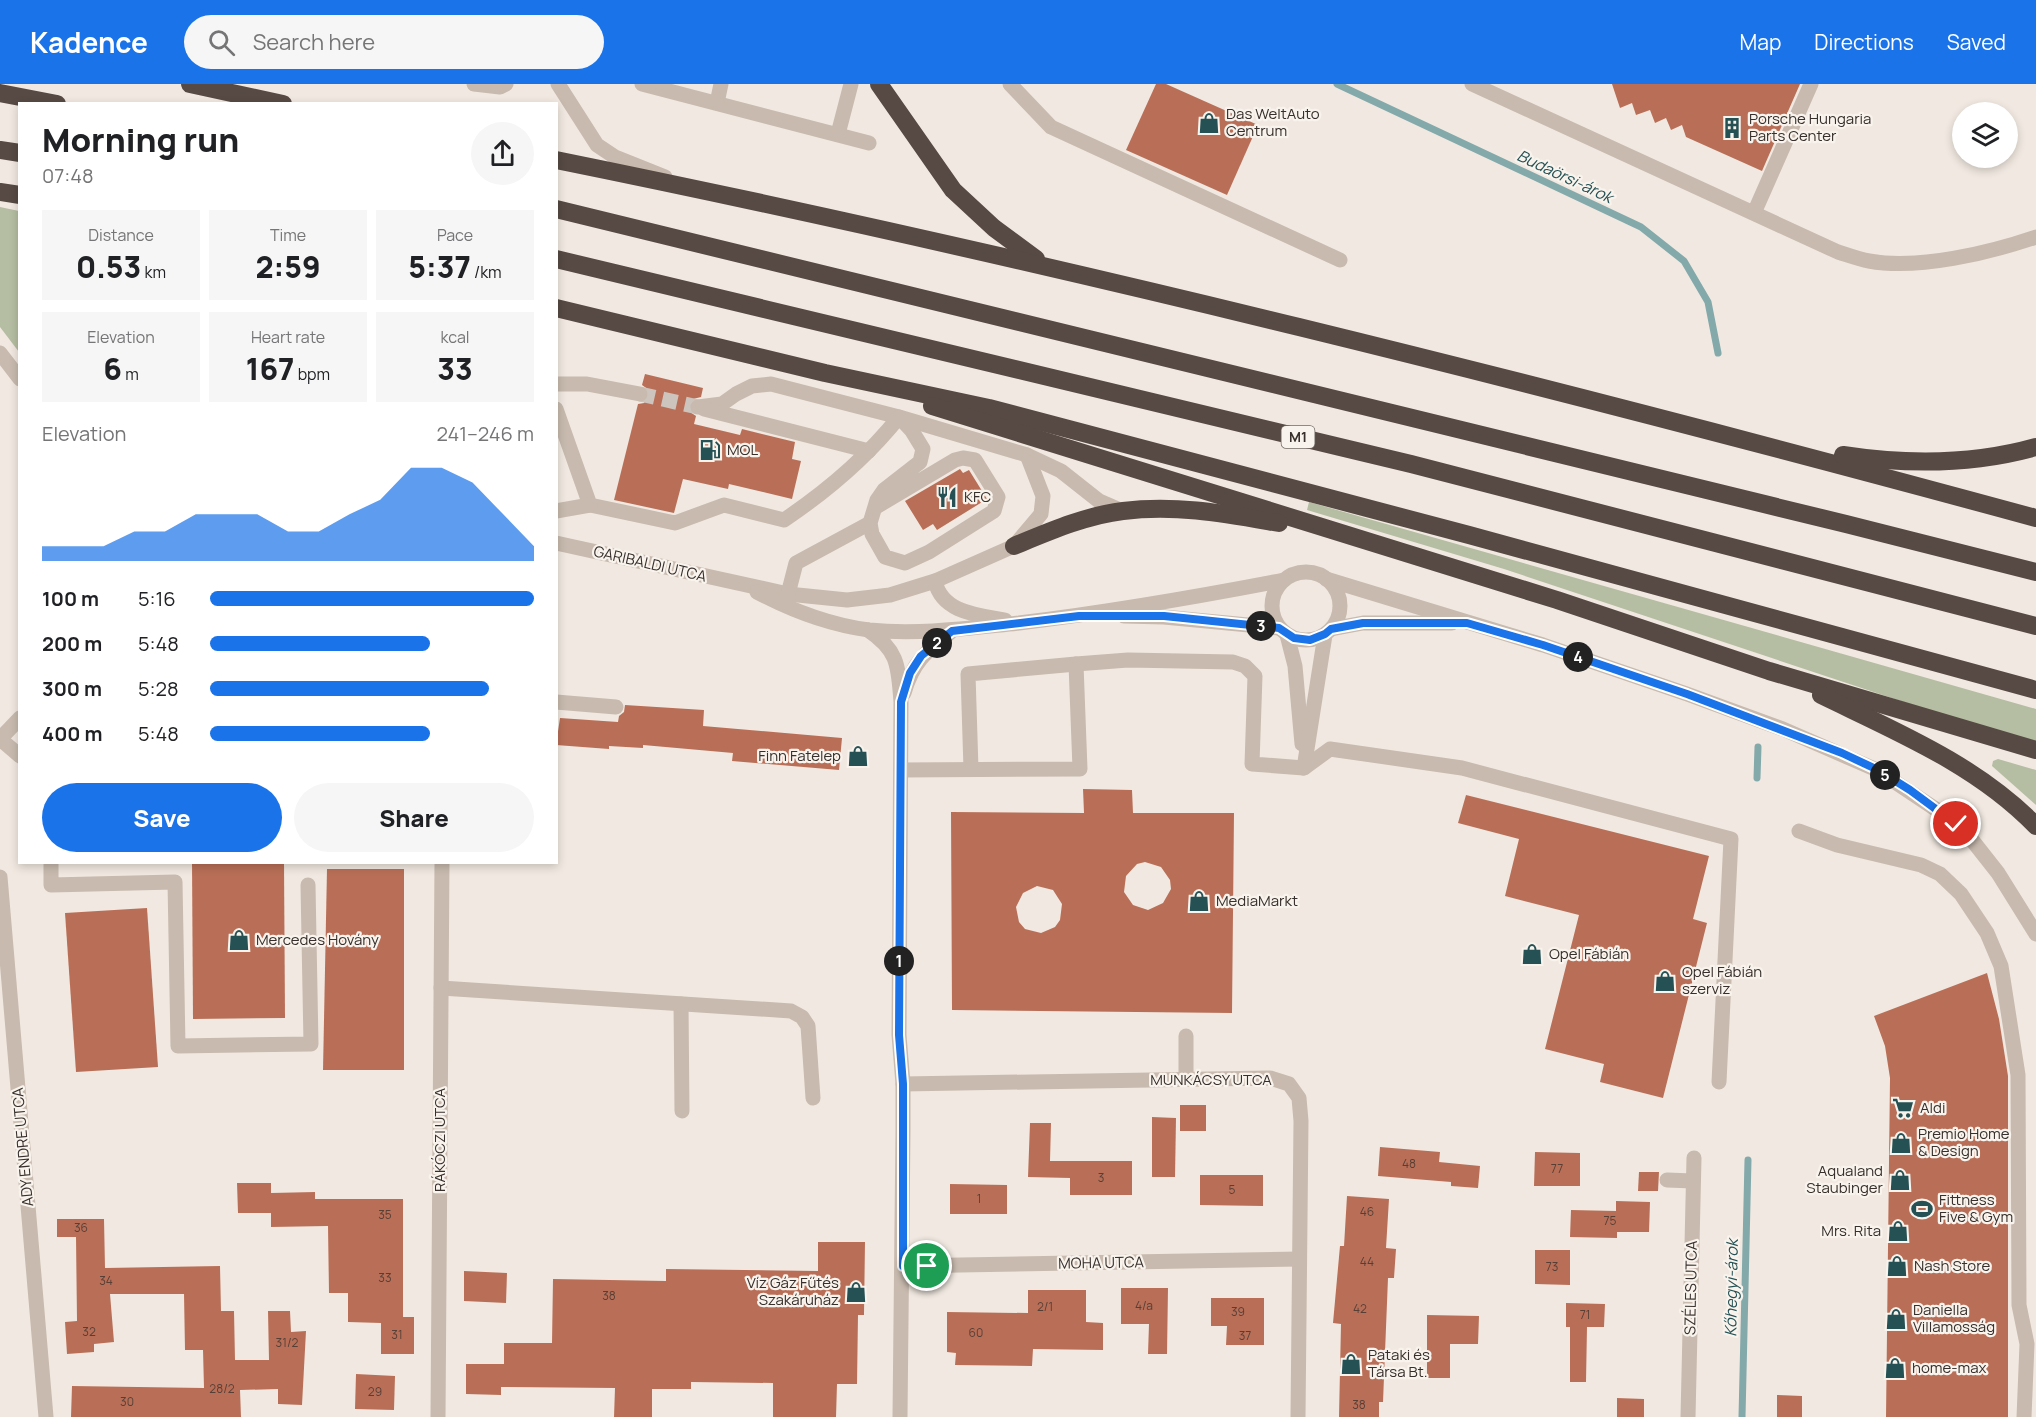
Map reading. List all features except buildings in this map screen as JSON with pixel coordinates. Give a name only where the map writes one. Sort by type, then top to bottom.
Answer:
[{"type":"highway","points":[[190,84],[275,102]]},
{"type":"highway","points":[[879,84],[953,189],[994,228],[1042,264]]},
{"type":"highway","points":[[0,93],[47,102]]},
{"type":"highway","points":[[0,150],[18,153]]},
{"type":"highway","points":[[558,160],[687,186],[1042,264],[1755,442],[2036,518]]},
{"type":"highway","points":[[0,192],[18,195]]},
{"type":"highway","points":[[558,209],[1694,486],[2036,572]]},
{"type":"highway","name":"M1","points":[[558,259],[1411,464],[2036,626]]},
{"type":"highway","points":[[558,308],[825,373],[989,408],[1469,535],[2036,690]]},
{"type":"highway","points":[[825,373],[1557,600],[1769,670],[2036,750]]},
{"type":"highway","points":[[1755,442],[1887,462],[1935,463],[1986,458],[2036,447]]},
{"type":"highway","points":[[1014,546],[1037,536],[1122,511],[1163,508],[1212,511],[1351,537]]},
{"type":"highway","points":[[1769,670],[1933,749],[2000,793],[2036,826]]},
{"type":"street","points":[[474,84],[500,87],[506,84]]},
{"type":"street","points":[[558,84],[597,145],[615,157],[687,186]]},
{"type":"street","points":[[642,84],[869,143]]},
{"type":"street","points":[[717,103],[721,84]]},
{"type":"street","points":[[837,134],[851,84]]},
{"type":"street","points":[[1010,84],[1051,127],[1340,260]]},
{"type":"street","points":[[1472,84],[1838,252],[1868,261],[1901,264],[1960,256],[2005,247],[2036,237]]},
{"type":"street","points":[[1755,213],[1811,84]]},
{"type":"street","points":[[0,353],[18,376]]},
{"type":"street","points":[[558,384],[587,384],[640,394]]},
{"type":"street","points":[[869,451],[699,407],[722,404],[752,386],[771,384],[899,417],[1027,454],[1061,471],[1099,501],[1122,511]]},
{"type":"street","points":[[558,415],[590,505]]},
{"type":"street","points":[[558,511],[590,505],[675,523],[724,505],[784,520],[812,500],[869,451],[899,417]]},
{"type":"street","points":[[876,507],[955,459],[963,458],[975,460],[998,497],[994,511],[928,552],[905,563],[885,557],[872,534],[870,523],[877,500],[884,490],[920,462],[923,449],[912,431],[899,417]]},
{"type":"street","points":[[1014,546],[1041,514],[1043,496],[1027,454]]},
{"type":"street","points":[[788,594],[796,564],[870,523]]},
{"type":"street","name":"GARIBALDI UTCA","points":[[558,543],[788,594],[847,600],[890,595],[935,581],[1014,546]]},
{"type":"street","points":[[1304,768],[1295,666],[1283,632],[1272,612],[1272,604],[1274,595],[1284,580],[1291,575],[1309,573],[1543,645],[1687,694],[1783,729],[1878,770],[1910,790],[1964,832],[1998,873],[2036,934]]},
{"type":"street","points":[[1304,768],[1328,632],[1338,617],[1339,603],[1335,590],[1326,579]]},
{"type":"street","name":"GARIBALDI UTCA","points":[[744,585],[779,604],[816,617],[868,630],[952,631],[1079,616],[1284,580]]},
{"type":"street","name":"GARIBALDI UTCA","points":[[935,581],[938,592],[945,601],[957,609],[1020,622]]},
{"type":"street","name":"GARIBALDI UTCA","points":[[1079,616],[1164,616],[1283,632]]},
{"type":"street","points":[[1283,632],[1302,640],[1318,638],[1328,632],[1363,623],[1467,623]]},
{"type":"street","points":[[868,630],[885,641],[894,654],[901,702],[899,1035],[903,1084],[903,1266],[900,1417]]},
{"type":"street","points":[[901,702],[910,673],[921,656],[952,631]]},
{"type":"street","points":[[971,769],[968,674],[1128,660],[1233,662],[1245,666],[1255,676],[1252,764],[1304,768],[1330,749],[1462,768],[1731,839],[1719,1082]]},
{"type":"street","points":[[901,770],[1080,769],[1076,664]]},
{"type":"street","points":[[558,702],[616,707]]},
{"type":"street","points":[[18,720],[0,739],[18,754]]},
{"type":"street","points":[[1799,831],[1837,845],[1921,864],[1940,874],[1961,894],[1987,933],[2001,966],[2018,1075],[2018,1417]]},
{"type":"street","points":[[51,864],[51,885],[175,882],[178,1046],[311,1044],[308,885]]},
{"type":"street","name":"RÁKÓCZI UTCA","points":[[438,1417],[442,864]]},
{"type":"street","name":"ADY ENDRE UTCA","points":[[0,877],[46,1417]]},
{"type":"street","points":[[441,988],[791,1011],[802,1017],[808,1026],[813,1098]]},
{"type":"street","points":[[681,1004],[682,1111]]},
{"type":"street","points":[[1185,1036],[1186,1079]]},
{"type":"street","name":"MUNKÁCSY UTCA","points":[[903,1084],[1270,1078],[1289,1084],[1299,1098],[1298,1417]]},
{"type":"street","name":"SZÉLES UTCA","points":[[1689,1417],[1694,1158]]},
{"type":"street","points":[[1666,1180],[1693,1181]]},
{"type":"street","name":"MOHA UTCA","points":[[903,1266],[1299,1259]]},
{"type":"street","points":[[2019,1305],[2027,1344],[2024,1417]]},
{"type":"green space","points":[[0,207],[18,211],[18,351],[0,327]]},
{"type":"green space","points":[[1309,502],[2036,709],[2036,741],[1973,725],[1504,569],[1307,510]]},
{"type":"green space","points":[[1998,759],[2036,770],[2036,805],[1992,766],[1993,761]]},
{"type":"waterway","name":"Budaörsi-árok","points":[[1337,84],[1641,227],[1684,261],[1708,302],[1718,353]]},
{"type":"waterway","name":"Kőhegyi-árok","points":[[1757,778],[1758,747]]},
{"type":"waterway","name":"Kőhegyi-árok","points":[[1742,1417],[1748,1160]]},
{"type":"tunnel","points":[[640,394],[698,407]]},
{"type":"place","name":"Das WeltAuto Centrum","points":[[1209,123]]},
{"type":"place","name":"Porsche Hungaria Parts Center","points":[[1732,128]]},
{"type":"place","name":"MOL","points":[[710,450]]},
{"type":"place","name":"KFC","points":[[947,497]]},
{"type":"place","name":"Finn Fatelep","points":[[858,756]]},
{"type":"place","name":"MediaMarkt","points":[[1199,901]]},
{"type":"place","name":"Mercedes Hovány","points":[[239,940]]},
{"type":"place","name":"Opel Fábián","points":[[1532,954]]},
{"type":"place","name":"Opel Fábián szerviz","points":[[1665,981]]},
{"type":"place","name":"Aldi","points":[[1903,1108]]},
{"type":"place","name":"Premio Home & Design","points":[[1901,1143]]},
{"type":"place","name":"Aqualand Staubinger","points":[[1900,1180]]},
{"type":"place","name":"Fittness Five & Gym","points":[[1922,1209]]},
{"type":"place","name":"Mrs. Rita","points":[[1898,1231]]},
{"type":"place","name":"Nash Store","points":[[1897,1266]]},
{"type":"place","name":"Víz Gáz Fűtés Szakáruház","points":[[856,1292]]},
{"type":"place","name":"Daniella Villamosság","points":[[1896,1319]]},
{"type":"place","name":"Pataki és Társa Bt.","points":[[1351,1364]]},
{"type":"place","name":"home-max","points":[[1895,1368]]},
{"type":"route","points":[[927,1266],[903,1266],[903,1084],[899,1035],[901,702],[910,673],[921,656],[952,631],[1079,616],[1164,616],[1279,628],[1294,638],[1310,640],[1318,638],[1331,629],[1363,623],[1467,623],[1543,645],[1687,694],[1842,753],[1878,770],[1956,824]]}]
